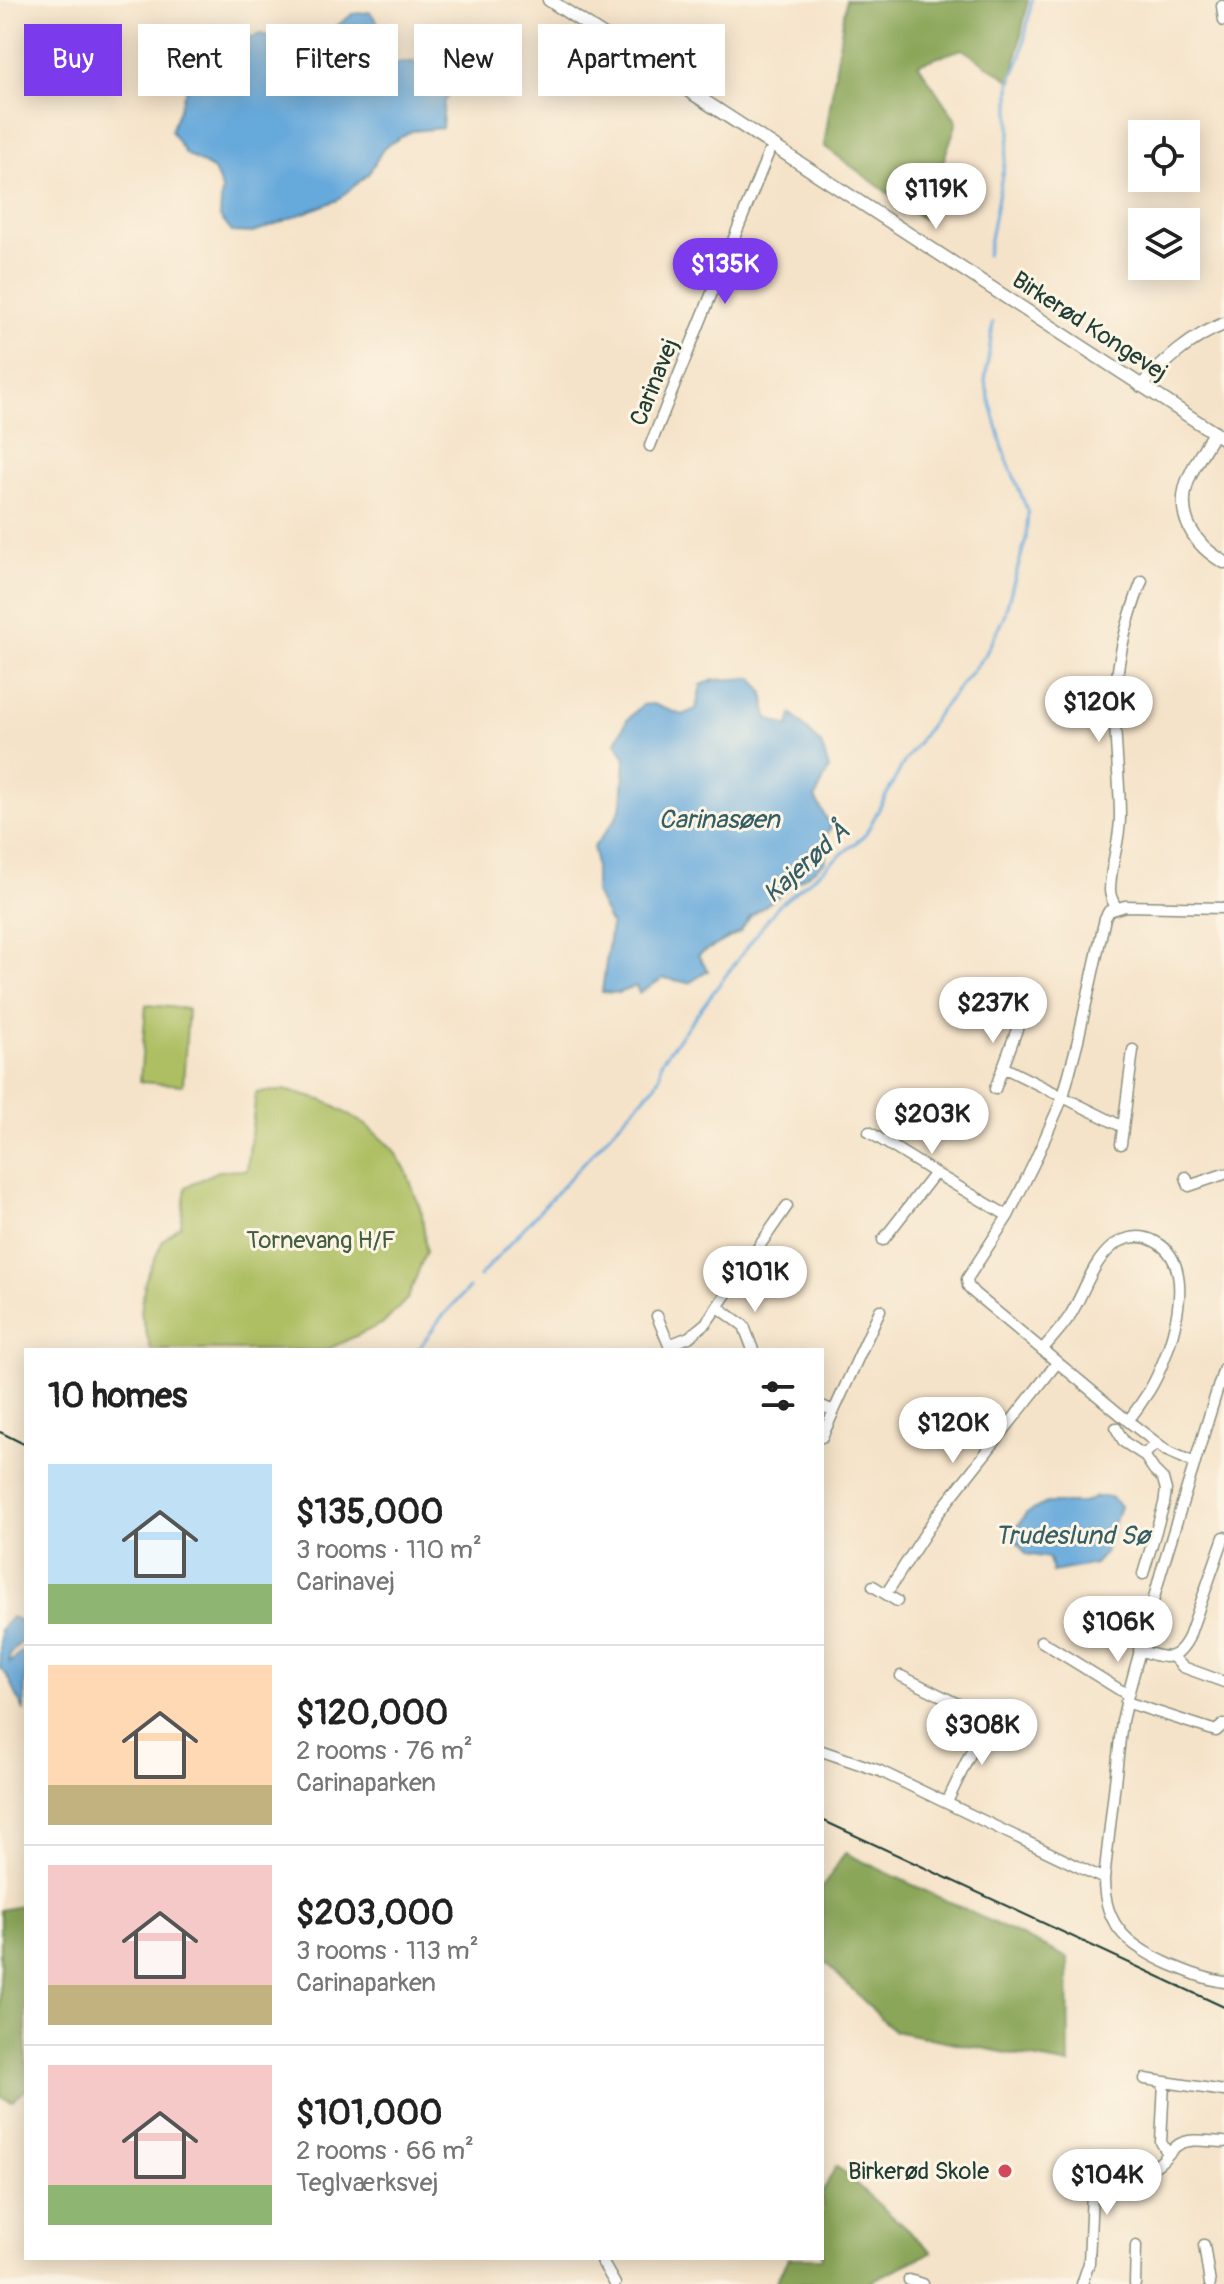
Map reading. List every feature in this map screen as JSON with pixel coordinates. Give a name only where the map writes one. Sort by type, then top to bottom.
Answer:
[{"type":"main road","name":"Birkerød Kongevej","points":[[549,0],[770,150],[1219,435]]},
{"type":"main road","points":[[1141,386],[1174,353],[1199,335],[1224,324]]},
{"type":"main road","points":[[1219,435],[1192,471],[1184,501],[1190,531],[1210,555],[1224,562]]},
{"type":"street","points":[[1222,6],[1224,21]]},
{"type":"street","name":"Carinavej","points":[[650,446],[770,150]]},
{"type":"street","points":[[1116,907],[1110,890],[1119,842],[1120,816],[1116,684],[1126,624],[1142,581]]},
{"type":"street","points":[[1195,1463],[1156,1443],[968,1286],[970,1273],[1008,1216],[1063,1097],[1109,911],[1116,907],[1224,908]]},
{"type":"street","points":[[995,1089],[1023,1013]]},
{"type":"street","points":[[1121,1144],[1133,1050]]},
{"type":"street","points":[[1003,1067],[1123,1127]]},
{"type":"street","points":[[869,1132],[1008,1216]]},
{"type":"street","points":[[883,1240],[935,1173]]},
{"type":"street","points":[[1186,1177],[1189,1186],[1224,1174]]},
{"type":"street","points":[[657,1316],[670,1348],[698,1330],[718,1307],[787,1206]]},
{"type":"street","points":[[1042,1350],[1070,1316],[1090,1273],[1106,1252],[1131,1237],[1147,1237],[1160,1243],[1172,1255],[1179,1275],[1176,1317],[1163,1361],[1149,1390],[1128,1421]]},
{"type":"street","points":[[718,1307],[744,1326],[752,1348]]},
{"type":"street","points":[[824,1433],[880,1310]]},
{"type":"street","points":[[886,1594],[941,1509],[1057,1363]]},
{"type":"street","points":[[1224,1368],[1127,1699],[1104,1879],[1104,1894],[1110,1913],[1129,1943],[1191,1974],[1224,1982]]},
{"type":"street","points":[[824,1407],[834,1411]]},
{"type":"street","points":[[1116,1428],[1124,1442],[1144,1455],[1163,1479],[1166,1490],[1143,1574]]},
{"type":"street","points":[[1144,1455],[1156,1443]]},
{"type":"street","points":[[1139,1650],[1162,1658],[1181,1652],[1224,1537]]},
{"type":"street","points":[[873,1586],[897,1601]]},
{"type":"street","points":[[1041,1641],[1127,1699],[1216,1731],[1224,1724]]},
{"type":"street","points":[[1172,1656],[1183,1667],[1224,1682]]},
{"type":"street","points":[[901,1676],[1025,1737]]},
{"type":"street","points":[[947,1802],[987,1719]]},
{"type":"street","points":[[824,1752],[880,1771],[1104,1879]]},
{"type":"street","points":[[1145,2079],[1224,2091]]},
{"type":"street","points":[[1164,2082],[1161,2142],[1168,2154]]},
{"type":"street","points":[[1082,2284],[1089,2263],[1093,2168],[1153,2167],[1188,2141],[1224,2142]]},
{"type":"street","points":[[1204,2245],[1210,2284]]},
{"type":"street","points":[[1135,2284],[1136,2246]]},
{"type":"street","points":[[601,2260],[615,2284]]},
{"type":"street","points":[[909,2280],[923,2284]]},
{"type":"green space","points":[[846,0],[1028,0],[1012,81],[962,49],[918,64],[957,122],[923,219],[824,146]]},
{"type":"green space","points":[[146,1005],[188,1009],[183,1085],[140,1082]]},
{"type":"green space","name":"Tornevang H/F","points":[[284,1090],[325,1101],[366,1125],[392,1148],[406,1170],[422,1214],[426,1251],[408,1298],[384,1323],[330,1348],[150,1348],[141,1313],[145,1281],[163,1240],[181,1225],[186,1187],[218,1171],[247,1170],[256,1093]]},
{"type":"green space","points":[[845,1853],[1068,1958],[1069,2065],[894,2031],[824,1961],[824,1885]]},
{"type":"green space","points":[[24,1905],[24,2091],[13,2101],[0,2097],[0,1910]]},
{"type":"green space","points":[[836,2166],[932,2252],[865,2284],[775,2284],[787,2260],[824,2260],[824,2189]]},
{"type":"water","points":[[370,12],[379,24],[339,24],[353,14]]},
{"type":"water","points":[[266,36],[266,96],[398,96],[398,63],[414,62],[414,96],[448,96],[444,102],[442,128],[412,131],[384,147],[369,173],[338,200],[252,233],[232,232],[220,217],[222,189],[214,170],[186,154],[171,131],[184,96],[250,96],[250,37]]},
{"type":"water","name":"Carinasøen","points":[[753,678],[763,692],[768,719],[789,727],[792,714],[821,744],[829,769],[815,798],[831,827],[824,839],[826,861],[750,917],[740,932],[698,955],[708,971],[689,983],[664,978],[639,993],[636,986],[618,993],[602,992],[611,925],[595,893],[593,848],[615,820],[622,804],[625,759],[616,742],[627,720],[642,705],[653,704],[682,715],[696,709],[701,685],[714,680]]},
{"type":"water","name":"Trudeslund Sø","points":[[1096,1497],[1111,1497],[1120,1506],[1105,1553],[1095,1564],[1052,1572],[1049,1558],[1026,1554],[1012,1535],[1026,1513],[1047,1503],[1083,1503]]},
{"type":"water","points":[[11,1617],[24,1622],[24,1642],[14,1648],[9,1660],[10,1663],[24,1652],[24,1710],[8,1677],[0,1668],[0,1630]]},
{"type":"waterway","name":"Kajerød Å","points":[[987,255],[1010,133],[1010,82],[1021,57],[1032,0]]},
{"type":"waterway","name":"Kajerød Å","points":[[479,1277],[655,1085],[661,1062],[777,907],[865,835],[903,764],[939,712],[985,655],[1004,616],[1026,539],[1028,512],[1004,452],[985,382],[993,323]]},
{"type":"waterway","name":"Kajerød Å","points":[[419,1348],[440,1319],[469,1288]]},
{"type":"tram line","points":[[0,1432],[24,1444]]},
{"type":"tram line","points":[[824,1821],[1224,2007]]},
{"type":"place","name":"Birkerød Skole","points":[[1005,2171]]}]
